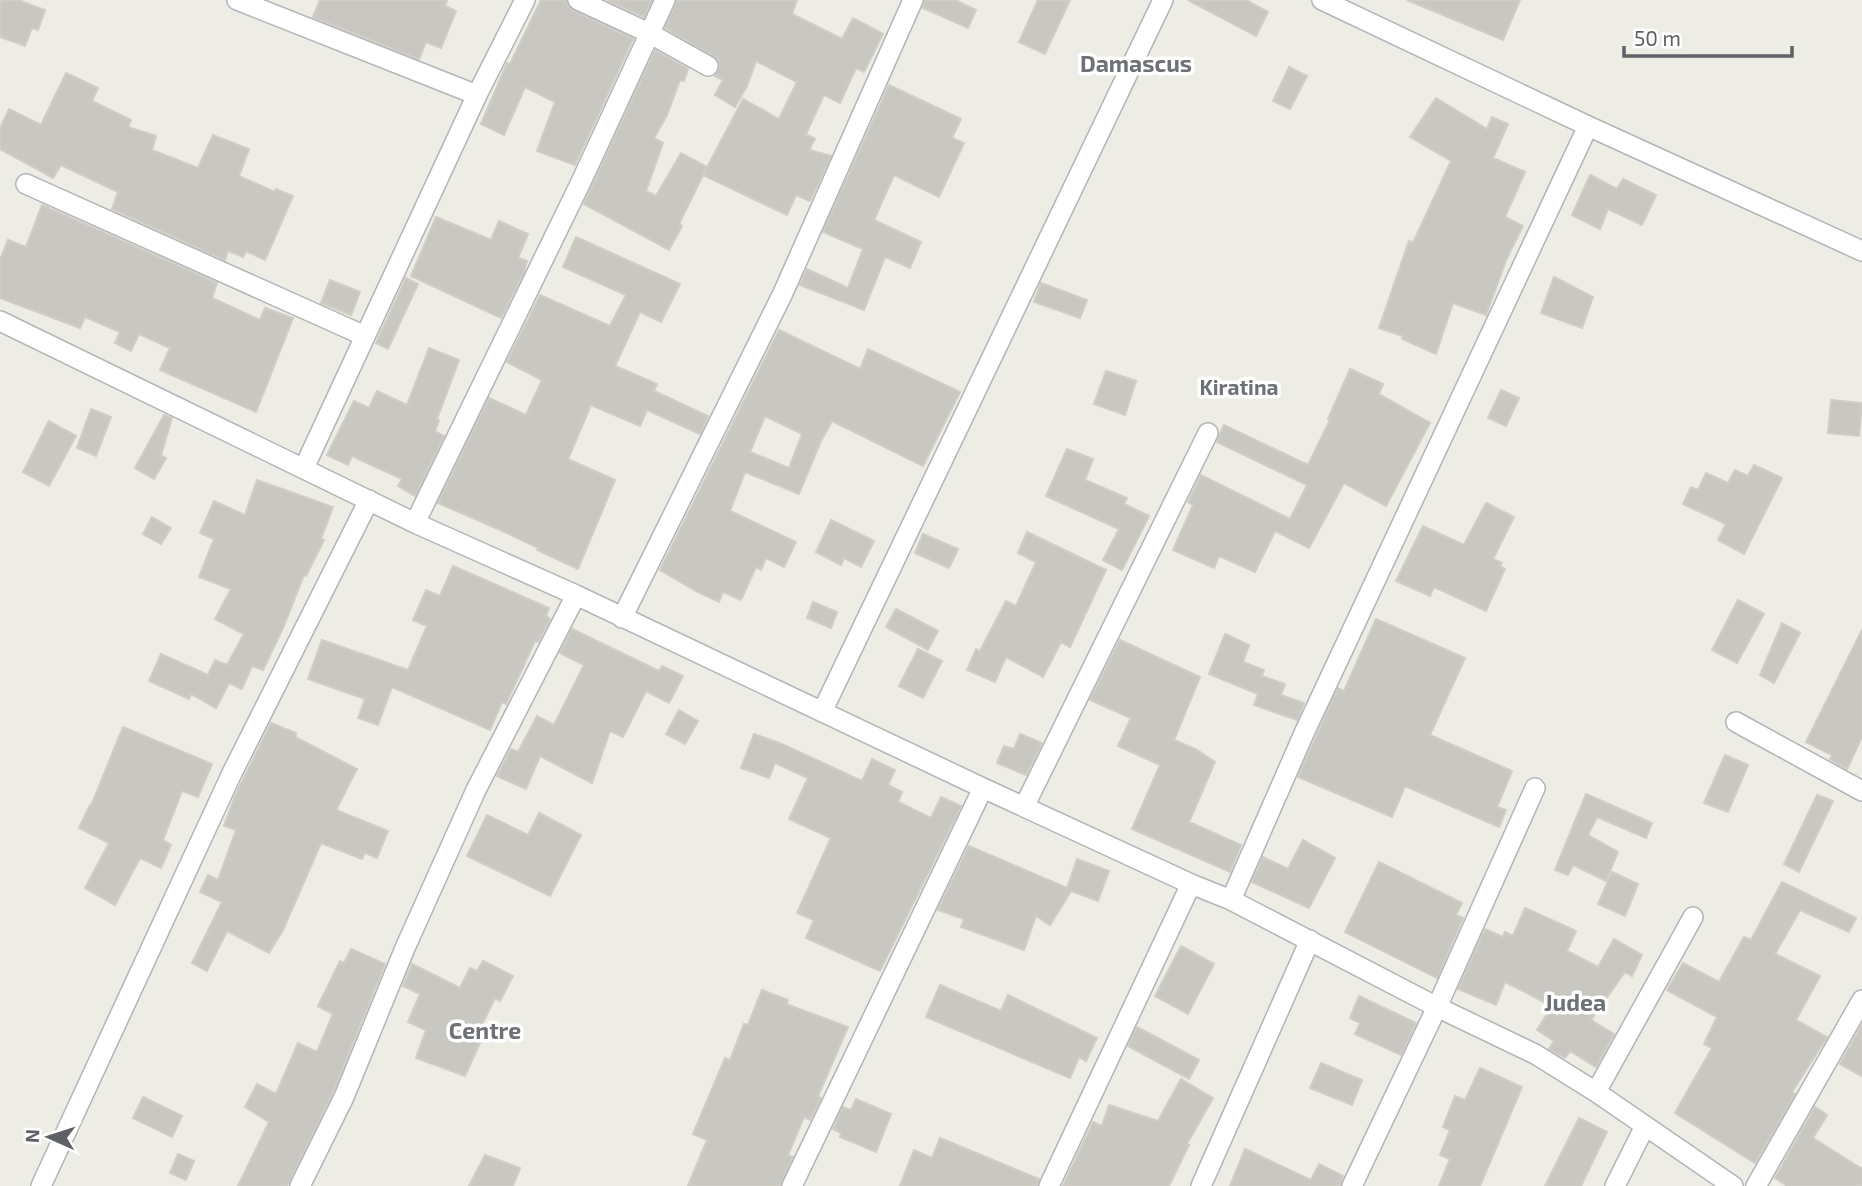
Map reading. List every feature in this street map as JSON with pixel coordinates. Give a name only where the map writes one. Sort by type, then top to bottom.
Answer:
[{"type":"street","points":[[237,0],[477,95]]},
{"type":"street","points":[[304,468],[477,95],[525,0]]},
{"type":"street","points":[[578,0],[649,33],[708,66]]},
{"type":"street","points":[[415,523],[580,184],[665,0]]},
{"type":"street","points":[[622,618],[783,293],[913,0]]},
{"type":"street","points":[[822,712],[1163,0]]},
{"type":"street","points":[[1322,0],[1588,126],[1862,251]]},
{"type":"street","points":[[1231,900],[1305,731],[1588,126]]},
{"type":"street","points":[[26,184],[365,336]]},
{"type":"street","points":[[0,321],[415,523],[576,595],[1024,807],[1231,900],[1437,1007],[1535,1054],[1596,1092],[1733,1186]]},
{"type":"street","points":[[1024,807],[1208,433]]},
{"type":"street","points":[[41,1186],[232,773],[369,500]]},
{"type":"street","points":[[299,1186],[344,1097],[405,948],[476,790],[576,595]]},
{"type":"street","points":[[1736,722],[1862,791]]},
{"type":"street","points":[[792,1186],[983,788]]},
{"type":"street","points":[[1352,1186],[1437,1007],[1535,788]]},
{"type":"street","points":[[1049,1186],[1191,884]]},
{"type":"street","points":[[1596,1092],[1693,917]]},
{"type":"street","points":[[1201,1186],[1310,940]]},
{"type":"street","points":[[1756,1186],[1862,1000]]},
{"type":"street","points":[[1615,1186],[1645,1126]]},
{"type":"building","points":[[0,0],[18,0],[45,10],[38,30],[32,28],[25,46],[0,37]]},
{"type":"building","points":[[320,0],[447,0],[445,6],[456,11],[441,48],[426,42],[419,59],[313,17]]},
{"type":"building","points":[[541,0],[566,0],[573,11],[633,39],[575,165],[537,151],[555,102],[525,87],[504,135],[481,124],[507,63],[510,64]]},
{"type":"building","points":[[607,0],[652,0],[644,17]]},
{"type":"building","points":[[677,0],[797,0],[792,14],[842,39],[853,18],[883,34],[864,72],[856,68],[840,103],[824,95],[806,134],[815,139],[809,150],[831,156],[810,201],[796,195],[787,215],[703,175],[743,99],[779,119],[797,82],[756,61],[747,86],[735,107],[715,95],[723,80],[715,76],[720,67],[718,59],[665,28]]},
{"type":"building","points":[[925,0],[955,0],[976,10],[968,28],[923,8]]},
{"type":"building","points":[[1038,0],[1070,0],[1045,54],[1019,42]]},
{"type":"building","points":[[1188,0],[1246,0],[1268,12],[1256,36]]},
{"type":"building","points":[[1407,0],[1520,0],[1503,40]]},
{"type":"building","points":[[655,50],[688,69],[684,81],[680,80],[667,115],[654,138],[663,143],[646,191],[656,196],[681,153],[707,167],[669,250],[584,204]]},
{"type":"building","points":[[1289,67],[1307,76],[1290,109],[1273,101]]},
{"type":"building","points":[[66,73],[98,88],[92,101],[131,120],[128,127],[156,136],[152,150],[198,168],[213,135],[249,149],[239,176],[275,192],[276,189],[293,196],[265,260],[246,251],[243,257],[228,251],[225,260],[112,209],[118,192],[61,165],[53,178],[0,149],[0,128],[9,109],[41,125]]},
{"type":"building","points":[[889,85],[961,119],[952,138],[964,143],[939,197],[894,175],[874,220],[921,242],[910,268],[885,257],[864,310],[800,285],[807,269],[848,288],[863,249],[823,232]]},
{"type":"building","points":[[1436,98],[1487,129],[1492,117],[1508,124],[1493,158],[1525,172],[1505,217],[1523,226],[1507,258],[1486,315],[1453,303],[1436,354],[1402,339],[1403,336],[1379,328],[1409,241],[1413,243],[1451,161],[1410,137]]},
{"type":"building","points":[[1590,175],[1617,189],[1623,179],[1656,195],[1642,225],[1608,209],[1600,229],[1572,215]]},
{"type":"building","points":[[42,205],[217,283],[212,298],[260,320],[265,308],[293,318],[256,412],[160,370],[170,348],[139,334],[131,351],[115,343],[120,332],[85,317],[80,328],[0,298],[0,260],[8,240],[26,247]]},
{"type":"building","points":[[436,217],[491,240],[499,221],[528,234],[518,258],[527,261],[524,272],[501,318],[411,276]]},
{"type":"building","points":[[576,237],[680,284],[661,322],[640,312],[615,366],[657,384],[654,391],[708,416],[700,434],[647,410],[640,426],[591,405],[568,459],[615,480],[578,569],[505,532],[438,503],[489,398],[526,415],[542,380],[507,362],[540,295],[610,326],[626,295],[563,267]]},
{"type":"building","points":[[1554,277],[1593,297],[1582,328],[1541,313]]},
{"type":"building","points":[[406,278],[418,284],[388,349],[376,343]]},
{"type":"building","points":[[330,280],[360,292],[351,315],[321,303]]},
{"type":"building","points":[[1041,283],[1087,300],[1080,318],[1034,302]]},
{"type":"building","points":[[779,330],[860,369],[868,349],[960,392],[923,466],[832,421],[799,494],[745,472],[730,511],[796,542],[784,567],[766,558],[761,570],[756,567],[741,600],[723,592],[719,602],[660,570]],"holes":[[[765,416],[802,434],[789,468],[750,452]]]},
{"type":"building","points":[[429,348],[459,360],[437,419],[439,420],[435,431],[444,436],[415,496],[398,486],[402,479],[352,456],[348,465],[327,455],[354,401],[369,408],[377,391],[407,405]]},
{"type":"building","points":[[1350,369],[1383,384],[1379,394],[1430,423],[1386,506],[1344,483],[1309,548],[1275,531],[1255,572],[1219,556],[1214,568],[1173,550],[1193,505],[1188,502],[1201,475],[1290,519],[1307,485],[1217,442],[1220,434],[1224,425],[1308,465],[1330,420],[1328,419]]},
{"type":"building","points":[[1106,371],[1136,381],[1125,415],[1094,404]]},
{"type":"building","points":[[1501,390],[1519,398],[1506,426],[1488,418]]},
{"type":"building","points":[[1831,400],[1862,403],[1859,436],[1828,433]]},
{"type":"building","points":[[91,409],[111,417],[96,456],[77,448]]},
{"type":"building","points":[[164,415],[172,418],[161,455],[166,458],[154,479],[135,468]]},
{"type":"building","points":[[49,421],[76,436],[49,486],[23,472]]},
{"type":"building","points":[[1067,449],[1093,459],[1085,480],[1127,498],[1124,504],[1149,516],[1122,570],[1103,560],[1119,529],[1046,496]]},
{"type":"building","points":[[1754,465],[1782,478],[1744,554],[1718,540],[1726,524],[1683,504],[1691,487],[1698,490],[1706,473],[1728,483],[1735,470],[1748,476]]},
{"type":"building","points":[[257,480],[333,507],[321,539],[324,540],[306,576],[304,575],[263,670],[252,666],[242,689],[229,683],[216,708],[191,694],[189,699],[149,681],[161,654],[208,675],[215,660],[227,665],[244,634],[215,619],[231,589],[199,577],[214,539],[200,533],[214,501],[245,515]]},
{"type":"building","points":[[1486,503],[1514,517],[1493,559],[1502,563],[1500,566],[1505,569],[1486,611],[1434,587],[1430,596],[1396,581],[1423,526],[1464,545]]},
{"type":"building","points":[[152,517],[171,528],[161,544],[143,534]]},
{"type":"building","points":[[831,520],[874,541],[861,567],[844,558],[841,565],[816,552]]},
{"type":"building","points":[[1027,532],[1106,570],[1070,647],[1061,642],[1043,677],[1006,657],[995,682],[967,670],[976,649],[980,651],[1006,601],[1016,606],[1036,562],[1018,553]]},
{"type":"building","points":[[923,534],[958,549],[949,568],[915,553]]},
{"type":"building","points":[[453,566],[549,608],[546,616],[550,619],[538,642],[535,641],[506,704],[502,702],[490,730],[392,687],[378,725],[358,718],[365,699],[308,679],[322,640],[408,670],[427,626],[413,620],[426,590],[440,596]]},
{"type":"building","points":[[1738,600],[1764,614],[1737,663],[1712,650]]},
{"type":"building","points":[[813,602],[837,612],[831,628],[807,618]]},
{"type":"building","points":[[896,609],[938,631],[928,650],[886,627]]},
{"type":"building","points":[[1376,619],[1465,658],[1430,735],[1512,771],[1497,807],[1506,810],[1499,827],[1405,786],[1392,817],[1298,777],[1338,688],[1344,691]]},
{"type":"building","points":[[1782,623],[1800,633],[1774,683],[1760,675]]},
{"type":"building","points":[[572,629],[659,671],[662,666],[683,676],[669,703],[646,691],[623,737],[610,731],[592,783],[540,756],[526,789],[497,776],[511,749],[518,752],[537,716],[554,725],[584,665],[560,653]]},
{"type":"building","points":[[1862,630],[1862,737],[1847,769],[1830,759],[1832,755],[1806,742]]},
{"type":"building","points":[[1225,634],[1249,645],[1243,662],[1264,670],[1262,676],[1285,684],[1281,695],[1304,703],[1297,720],[1254,705],[1258,694],[1209,674]]},
{"type":"building","points":[[1120,640],[1200,677],[1174,740],[1215,762],[1189,822],[1241,845],[1230,872],[1132,829],[1160,765],[1118,746],[1131,718],[1090,700]]},
{"type":"building","points":[[918,649],[942,661],[923,698],[899,686]]},
{"type":"building","points":[[679,710],[698,721],[685,744],[666,734]]},
{"type":"building","points":[[271,723],[296,733],[295,737],[357,769],[336,810],[388,831],[377,858],[365,853],[362,859],[321,843],[283,930],[269,953],[227,931],[207,971],[192,963],[222,902],[200,892],[208,875],[218,880],[236,830],[224,826],[235,796]]},
{"type":"building","points":[[123,727],[212,764],[198,797],[182,791],[163,840],[171,845],[161,868],[140,858],[115,905],[85,888],[109,843],[79,828],[91,806]]},
{"type":"building","points":[[754,734],[862,781],[872,759],[895,770],[888,785],[902,792],[898,802],[931,818],[941,797],[961,806],[880,971],[806,938],[814,920],[797,913],[831,838],[789,819],[808,778],[775,763],[769,778],[741,768]]},
{"type":"building","points":[[1020,734],[1042,743],[1026,775],[997,763],[1004,746],[1014,749]]},
{"type":"building","points":[[1725,755],[1748,765],[1728,812],[1704,803]]},
{"type":"building","points":[[1586,794],[1652,823],[1646,838],[1597,817],[1588,835],[1618,852],[1606,881],[1573,865],[1568,875],[1555,870]]},
{"type":"building","points":[[1817,795],[1833,801],[1799,872],[1784,864]]},
{"type":"building","points":[[539,813],[581,835],[550,896],[467,856],[487,815],[528,835]]},
{"type":"building","points":[[1303,840],[1335,858],[1309,908],[1252,882],[1263,857],[1288,869]]},
{"type":"building","points":[[969,846],[1067,888],[1077,859],[1109,871],[1098,901],[1071,891],[1050,925],[1036,916],[1024,950],[961,927],[964,919],[938,910]]},
{"type":"building","points":[[1379,862],[1462,903],[1456,915],[1463,918],[1437,978],[1345,932]]},
{"type":"building","points":[[1612,872],[1638,884],[1625,916],[1598,904]]},
{"type":"building","points":[[1782,882],[1856,918],[1849,932],[1800,910],[1775,954],[1820,976],[1796,1020],[1827,1037],[1792,1092],[1795,1094],[1755,1163],[1675,1113],[1712,1048],[1704,1044],[1717,1017],[1667,990],[1683,963],[1719,982],[1744,937],[1751,940]]},
{"type":"building","points":[[1525,908],[1576,931],[1567,951],[1598,967],[1614,939],[1642,955],[1632,976],[1625,972],[1591,1020],[1614,1034],[1596,1067],[1570,1051],[1565,1058],[1549,1049],[1554,1041],[1537,1030],[1552,1006],[1505,982],[1496,1005],[1458,989],[1485,929],[1503,937],[1505,932],[1513,936]]},
{"type":"building","points":[[1181,946],[1214,964],[1188,1014],[1155,996]]},
{"type":"building","points":[[351,949],[385,964],[333,1092],[287,1186],[238,1186],[269,1122],[245,1107],[257,1084],[276,1094],[298,1043],[317,1052],[333,1014],[318,1006],[340,961],[344,963]]},
{"type":"building","points":[[483,961],[513,976],[500,1001],[495,998],[480,1029],[485,1032],[465,1076],[416,1058],[426,1030],[408,1022],[420,994],[403,986],[412,964],[460,988],[470,968],[477,971]]},
{"type":"building","points":[[940,985],[1001,1011],[1008,995],[1097,1038],[1086,1061],[1079,1057],[1070,1078],[926,1017]]},
{"type":"building","points":[[762,990],[788,1000],[786,1004],[848,1027],[818,1096],[821,1098],[810,1120],[804,1117],[788,1155],[793,1157],[780,1186],[688,1186],[707,1140],[693,1134],[725,1058],[730,1060],[744,1024],[748,1025]]},
{"type":"building","points":[[1359,996],[1416,1023],[1401,1055],[1355,1034],[1360,1023],[1350,1018]]},
{"type":"building","points":[[1862,1025],[1862,1076],[1840,1064]]},
{"type":"building","points":[[1137,1027],[1199,1060],[1189,1079],[1128,1046]]},
{"type":"building","points":[[1321,1063],[1362,1080],[1352,1105],[1310,1088]]},
{"type":"building","points":[[1480,1068],[1522,1087],[1480,1186],[1439,1186],[1450,1159],[1440,1155],[1450,1130],[1443,1127],[1455,1096],[1465,1100]]},
{"type":"building","points":[[1181,1079],[1213,1098],[1187,1144],[1189,1145],[1169,1186],[1063,1186],[1093,1122],[1102,1126],[1109,1105],[1158,1121]]},
{"type":"building","points":[[143,1097],[182,1116],[172,1137],[133,1118]]},
{"type":"building","points":[[856,1099],[891,1114],[876,1152],[840,1137],[841,1133],[833,1129],[843,1107],[851,1110]]},
{"type":"building","points":[[1815,1107],[1827,1115],[1813,1138],[1862,1169],[1862,1186],[1787,1186],[1775,1178]]},
{"type":"building","points":[[1579,1118],[1607,1132],[1581,1186],[1545,1186]]},
{"type":"building","points":[[940,1138],[1039,1179],[1037,1186],[900,1186],[914,1150],[932,1158]]},
{"type":"building","points":[[1245,1149],[1311,1180],[1319,1164],[1343,1176],[1340,1186],[1230,1186]]},
{"type":"building","points":[[178,1154],[194,1161],[186,1180],[170,1173]]},
{"type":"building","points":[[485,1155],[520,1168],[513,1186],[469,1186]]},
{"type":"district","name":"Damascus","points":[[1136,64]]},
{"type":"district","name":"Kiratina","points":[[1239,388]]},
{"type":"district","name":"Judea","points":[[1575,1003]]},
{"type":"district","name":"Centre","points":[[485,1031]]}]
